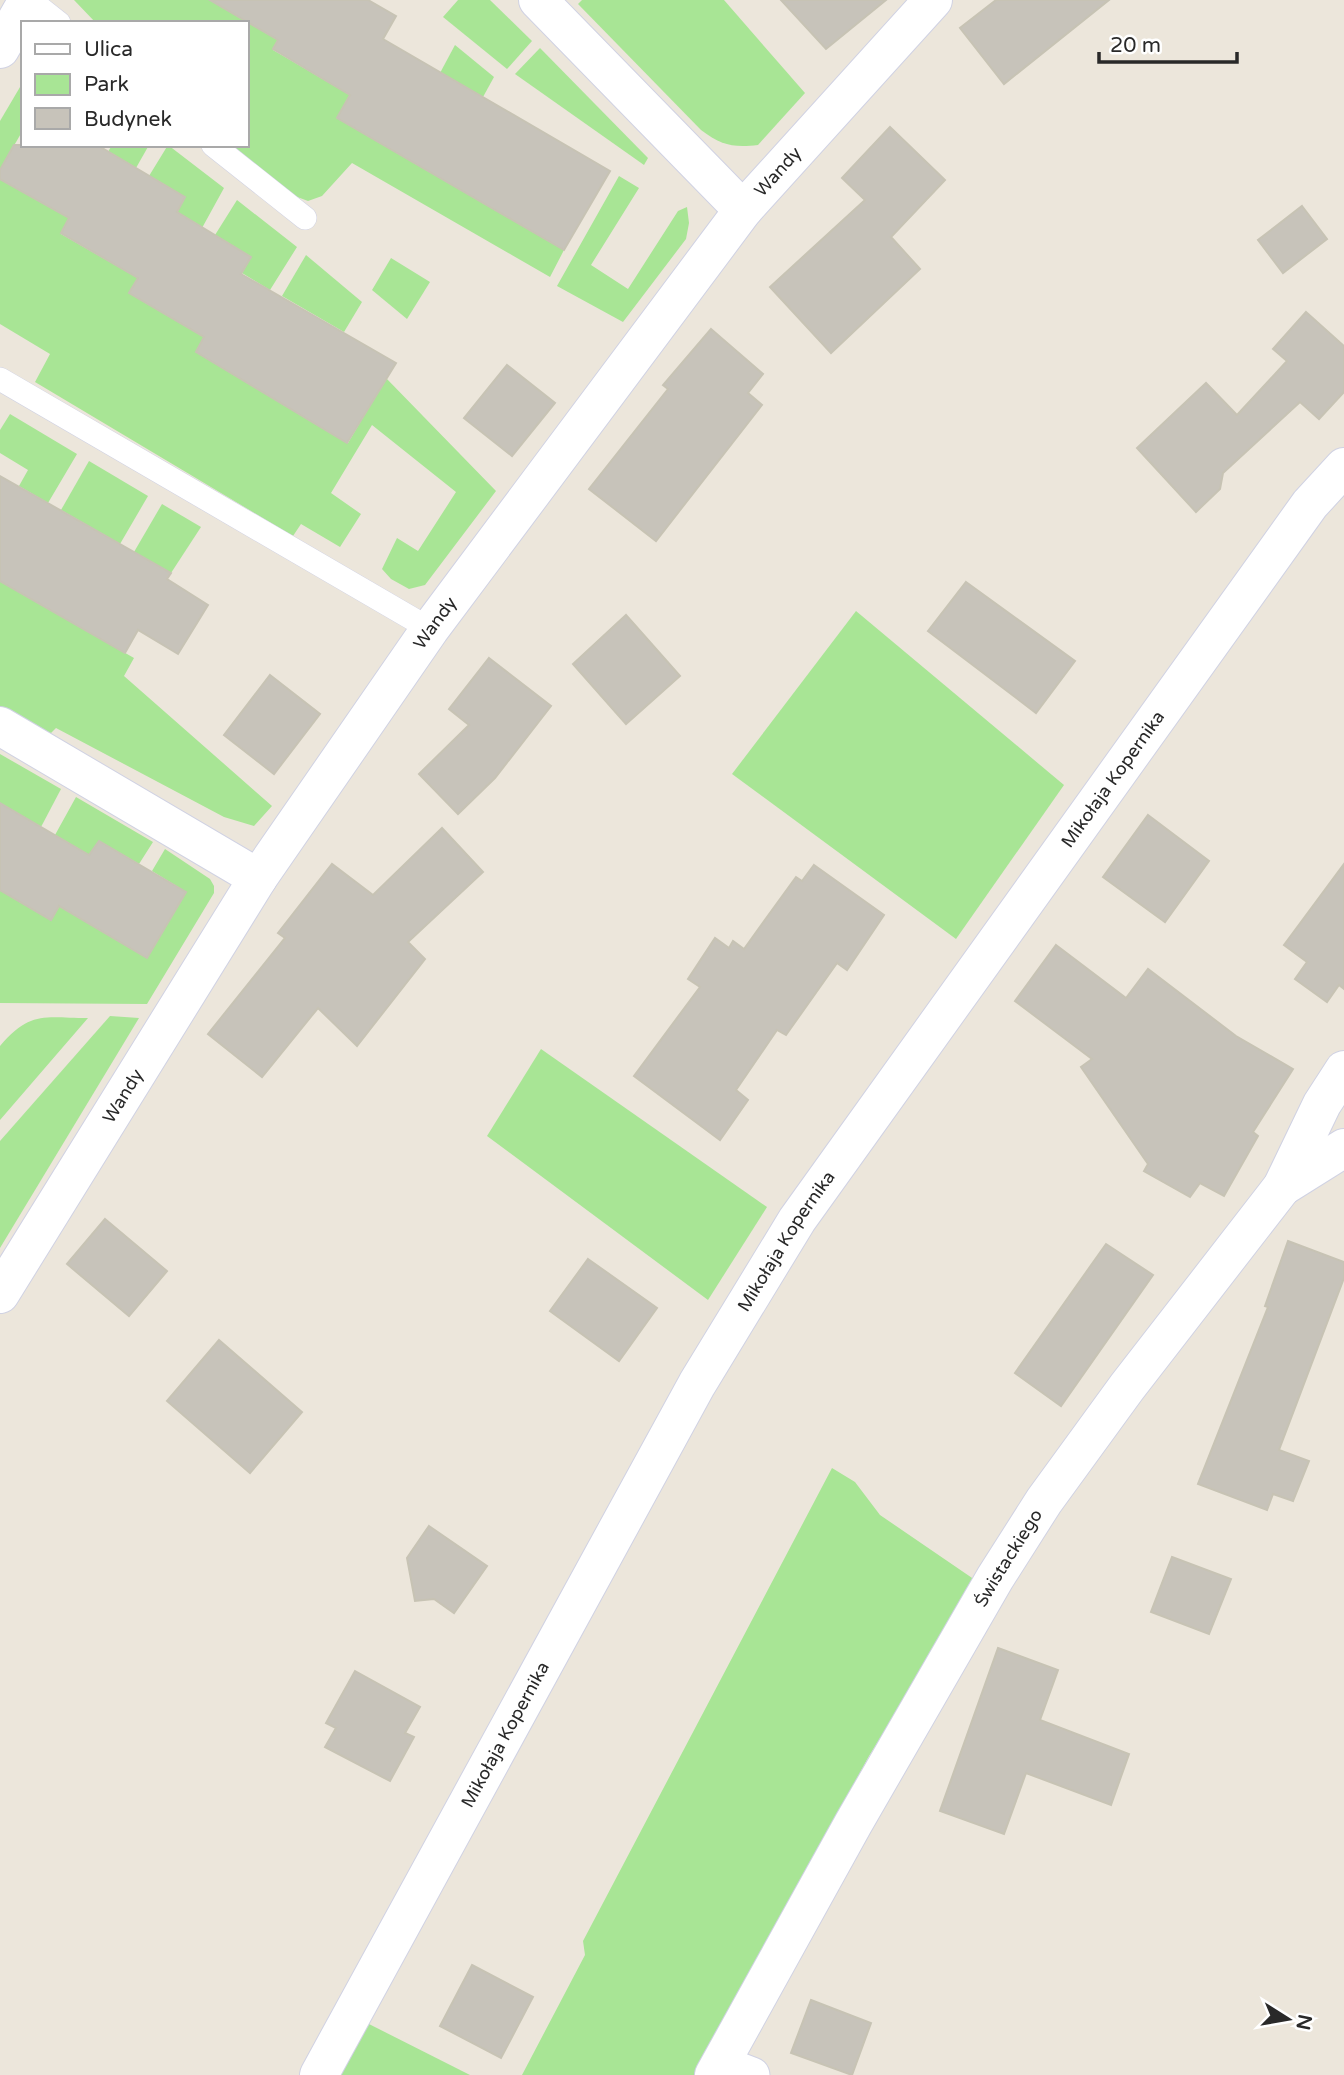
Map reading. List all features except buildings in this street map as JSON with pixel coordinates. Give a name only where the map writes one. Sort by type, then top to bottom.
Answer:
[{"type":"street","points":[[0,49],[29,0]]},
{"type":"street","points":[[538,0],[743,210]]},
{"type":"street","name":"Wandy","points":[[0,1294],[258,878],[430,629],[743,210],[933,0]]},
{"type":"street","name":"Mikołaja Kopernika","points":[[319,2075],[697,1384],[797,1220],[1310,504],[1344,467]]},
{"type":"street","points":[[0,726],[258,878]]},
{"type":"street","name":"Świstackiego","points":[[729,2071],[853,1824],[988,1590],[1037,1512],[1127,1387],[1282,1187],[1322,1104],[1344,1070]]},
{"type":"street","points":[[1282,1187],[1344,1148]]},
{"type":"lane","points":[[29,0],[56,21]]},
{"type":"lane","points":[[216,147],[305,218]]},
{"type":"lane","points":[[0,379],[430,629]]},
{"type":"green space","points":[[74,0],[210,0],[246,21],[94,21]]},
{"type":"green space","points":[[458,0],[490,0],[532,41],[507,69],[443,17]]},
{"type":"green space","points":[[582,0],[724,0],[805,93],[758,145],[734,146],[721,142],[701,130],[578,4]]},
{"type":"green space","points":[[248,22],[278,40],[273,50],[350,95],[564,250],[550,277],[352,163],[322,196],[308,201],[292,195],[234,147],[248,147]]},
{"type":"green space","points":[[455,45],[494,77],[483,97],[440,73]]},
{"type":"green space","points":[[540,48],[648,158],[644,165],[515,74]]},
{"type":"green space","points":[[21,85],[21,133],[0,170],[0,121]]},
{"type":"green space","points":[[111,147],[148,147],[136,168],[108,152]]},
{"type":"green space","points":[[167,147],[171,147],[224,188],[202,228],[176,213],[185,197],[149,176]]},
{"type":"green space","points":[[619,176],[639,188],[591,265],[628,289],[678,211],[687,207],[689,223],[686,239],[623,322],[557,286]]},
{"type":"green space","points":[[0,179],[69,218],[61,234],[138,278],[130,293],[204,337],[196,352],[348,443],[386,378],[496,491],[425,585],[409,589],[391,579],[382,569],[397,538],[418,551],[456,492],[372,425],[331,493],[361,514],[340,547],[301,524],[293,536],[35,382],[50,354],[0,324]]},
{"type":"green space","points":[[237,200],[297,247],[270,290],[242,273],[251,257],[215,235]]},
{"type":"green space","points":[[306,255],[362,302],[344,332],[282,296]]},
{"type":"green space","points":[[391,258],[430,282],[407,319],[372,290]]},
{"type":"green space","points":[[10,414],[77,454],[48,503],[19,486],[28,470],[0,453],[0,430]]},
{"type":"green space","points":[[89,461],[148,496],[120,544],[61,510]]},
{"type":"green space","points":[[162,504],[201,527],[171,573],[134,552]]},
{"type":"green space","points":[[0,581],[134,658],[124,676],[272,806],[254,826],[224,817],[56,728],[48,736],[0,707]]},
{"type":"green space","points":[[856,611],[1064,785],[956,939],[732,774]]},
{"type":"green space","points":[[0,754],[61,789],[41,827],[0,804]]},
{"type":"green space","points":[[76,797],[153,842],[139,864],[99,841],[89,855],[55,835]]},
{"type":"green space","points":[[165,849],[210,879],[214,893],[147,1004],[0,1003],[0,890],[51,920],[59,906],[147,958],[186,892],[152,871]]},
{"type":"green space","points":[[110,1016],[139,1018],[0,1248],[0,1141]]},
{"type":"green space","points":[[39,1018],[88,1018],[0,1120],[0,1046],[21,1026]]},
{"type":"green space","points":[[541,1049],[767,1207],[708,1300],[487,1136]]},
{"type":"green space","points":[[832,1468],[855,1482],[880,1515],[978,1582],[869,1756],[697,2075],[522,2075],[585,1955],[583,1941]]},
{"type":"green space","points":[[363,2021],[470,2075],[334,2075]]}]
